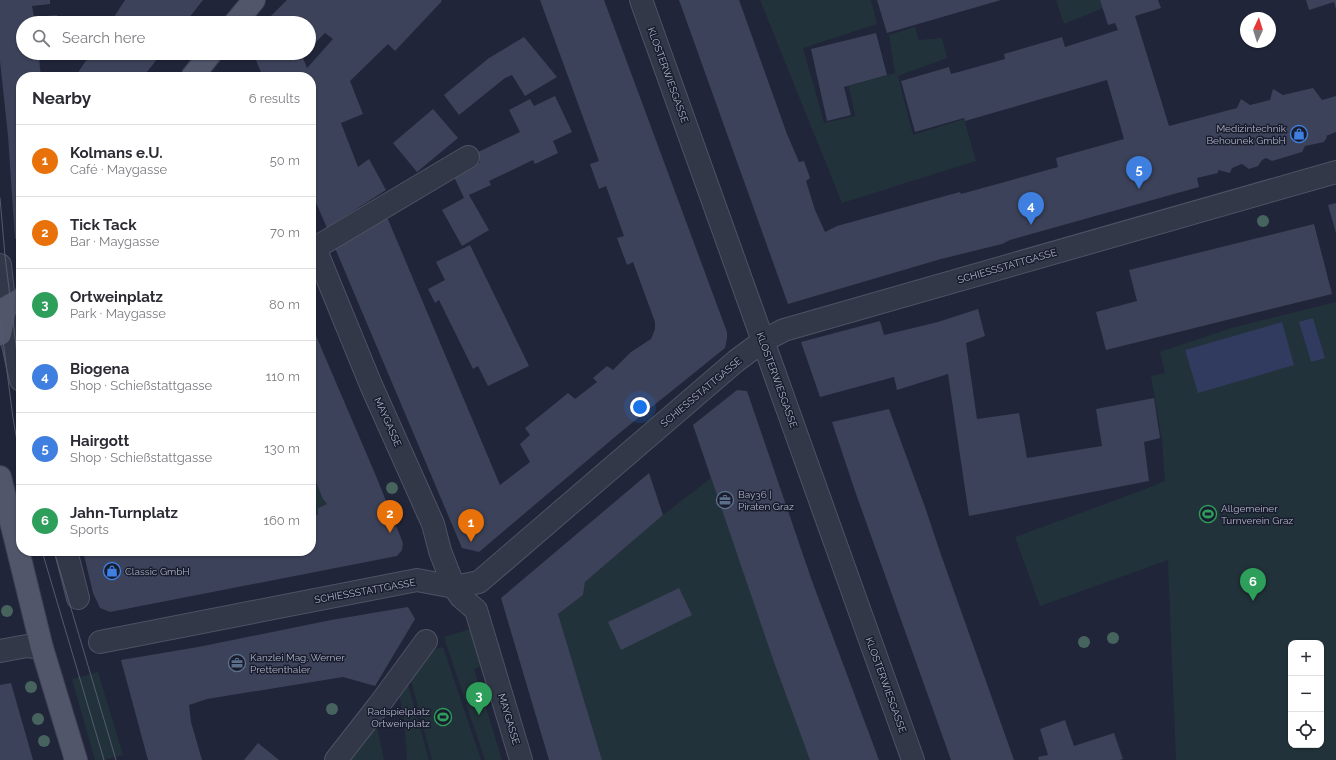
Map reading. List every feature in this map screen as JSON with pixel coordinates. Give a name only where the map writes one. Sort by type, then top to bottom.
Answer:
[{"type":"main road","points":[[241,16],[254,0]]},
{"type":"main road","points":[[196,72],[205,60]]},
{"type":"main road","points":[[0,334],[9,307]]},
{"type":"main road","points":[[0,477],[16,542]]},
{"type":"main road","points":[[19,556],[42,648],[76,760]]},
{"type":"street","name":"KLOSTERWIESGASSE","points":[[641,0],[913,760]]},
{"type":"street","name":"MAYGASSE","points":[[316,247],[468,157]]},
{"type":"street","name":"SCHIESSSTATTGASSE","points":[[100,642],[417,580],[454,587],[479,582],[730,366],[764,341],[784,330],[1336,172]]},
{"type":"street","name":"MAYGASSE","points":[[316,250],[371,385],[433,524],[440,551],[454,587],[461,597],[476,610],[521,760]]},
{"type":"street","points":[[0,265],[16,350]]},
{"type":"street","points":[[67,556],[78,598]]},
{"type":"street","points":[[336,760],[426,641]]},
{"type":"street","points":[[0,650],[27,646],[42,648]]},
{"type":"shaded area","points":[[760,0],[871,0],[877,24],[803,48],[824,123],[855,116],[849,86],[895,73],[889,35],[915,27],[919,40],[942,38],[947,58],[898,76],[913,135],[964,119],[976,161],[842,203]]},
{"type":"shaded area","points":[[1056,0],[1100,0],[1103,8],[1064,24]]},
{"type":"shaded area","name":"Allgemeiner Turnverein Graz","points":[[1336,302],[1336,760],[1176,760],[1168,560],[1040,606],[1015,537],[1165,481],[1162,440],[1151,376],[1165,373],[1160,352],[1235,327]]},
{"type":"shaded area","points":[[711,478],[810,760],[602,760],[558,614],[583,595],[585,582],[663,515]]},
{"type":"shaded area","points":[[316,481],[327,504],[318,508],[318,515],[316,515]]},
{"type":"shaded area","points":[[470,629],[472,630],[483,665],[474,669],[502,760],[485,760],[444,637]]},
{"type":"shaded area","name":"Radspielplatz Ortweinplatz","points":[[443,647],[481,760],[432,760],[409,673],[424,652]]},
{"type":"shaded area","points":[[98,672],[123,755],[104,760],[95,760],[72,679]]},
{"type":"shaded area","points":[[407,681],[429,760],[407,760],[404,717],[399,695]]},
{"type":"shaded area","points":[[377,728],[384,760],[345,760],[366,730]]},
{"type":"water","points":[[1313,318],[1325,358],[1311,362],[1299,322]]},
{"type":"water","points":[[1282,322],[1294,365],[1198,393],[1185,350]]},
{"type":"building","points":[[0,0],[50,0],[50,4],[32,6],[34,16],[16,16],[16,60],[39,60],[40,72],[16,72],[16,239],[8,136],[0,61]]},
{"type":"building","points":[[125,0],[203,0],[190,16],[115,16]]},
{"type":"building","points":[[287,0],[442,1],[395,51],[388,44],[350,81],[363,114],[341,123],[358,167],[369,159],[386,190],[327,228],[316,203],[316,72],[261,72],[256,60],[304,60],[307,68],[314,60],[316,60],[316,58],[333,39],[325,33],[316,42],[316,16],[271,16]]},
{"type":"building","points":[[540,0],[604,0],[727,332],[727,338],[725,348],[622,431],[479,552],[462,548],[335,248],[387,217],[500,485],[530,462],[520,444],[530,435],[525,428],[568,393],[575,399],[597,382],[593,378],[607,366],[613,370],[631,352],[651,339],[655,329],[655,322],[633,262],[627,265],[617,238],[624,236],[606,186],[599,189],[590,164],[599,161]]},
{"type":"building","points":[[679,0],[739,0],[787,134],[799,162],[804,161],[810,178],[806,181],[815,210],[825,232],[837,226],[1058,167],[1056,158],[1124,139],[1107,80],[965,121],[964,118],[915,132],[901,81],[949,67],[951,74],[962,71],[1005,59],[1004,54],[1062,37],[1065,47],[1118,30],[1115,23],[1108,25],[1100,0],[1158,0],[1161,8],[1135,16],[1169,126],[1237,108],[1241,99],[1250,105],[1270,100],[1273,89],[1283,95],[1313,88],[1322,100],[1336,96],[1336,132],[1326,136],[1327,137],[1324,142],[1305,146],[1302,152],[1272,161],[1266,158],[1262,160],[1258,166],[1249,169],[1242,164],[1232,168],[1230,173],[1218,170],[1218,173],[1197,178],[1199,187],[1010,240],[1002,244],[941,259],[788,304]]},
{"type":"building","points":[[877,0],[1001,0],[887,33]]},
{"type":"building","points":[[1306,0],[1336,0],[1336,9],[1334,2],[1309,10]]},
{"type":"building","points":[[876,33],[887,75],[844,87],[851,115],[827,121],[811,49]]},
{"type":"building","points":[[524,37],[557,77],[525,96],[512,75],[505,78],[459,115],[444,95],[489,58]]},
{"type":"building","points":[[86,60],[156,60],[147,72],[78,72]]},
{"type":"building","points":[[555,96],[572,132],[553,141],[558,153],[535,164],[533,160],[489,181],[491,185],[469,195],[489,230],[462,246],[442,210],[464,198],[454,177],[480,162],[476,153],[520,132],[509,110],[530,99],[534,106]]},
{"type":"building","points":[[433,109],[458,138],[417,172],[393,143]]},
{"type":"building","points":[[1336,203],[1336,233],[1328,205]]},
{"type":"building","points":[[1314,224],[1332,294],[1106,350],[1096,312],[1137,301],[1129,270]]},
{"type":"building","points":[[470,245],[529,366],[488,386],[478,366],[473,369],[439,300],[435,303],[428,289],[445,280],[436,262]]},
{"type":"building","points":[[978,309],[985,336],[966,343],[977,419],[1019,413],[1027,458],[1102,446],[1096,409],[1154,398],[1160,438],[1144,442],[1149,481],[969,516],[948,374],[897,390],[894,377],[820,397],[801,342],[880,321],[884,335],[938,322]]},
{"type":"building","points":[[316,336],[403,543],[402,550],[397,556],[110,612],[100,608],[93,593],[84,556],[316,556],[316,515],[318,515],[318,508],[327,504],[323,499],[316,482]]},
{"type":"building","points":[[737,390],[747,391],[812,581],[879,760],[810,760],[774,662],[693,425]]},
{"type":"building","points":[[889,409],[1014,760],[951,760],[855,491],[832,422]]},
{"type":"building","points":[[649,473],[663,515],[585,582],[583,595],[558,614],[602,760],[549,760],[501,598]]},
{"type":"building","points":[[679,588],[692,615],[621,650],[608,622]]},
{"type":"building","points":[[408,607],[415,619],[375,686],[343,677],[207,699],[189,705],[191,722],[202,760],[148,760],[121,660]]},
{"type":"building","points":[[11,683],[33,760],[0,760],[0,685]]},
{"type":"building","points":[[1065,720],[1074,746],[1114,733],[1123,759],[1039,760],[1038,757],[1048,755],[1040,729]]},
{"type":"building","points":[[258,743],[279,760],[244,760]]},
{"type":"tram line","points":[[0,198],[5,256],[16,345]]},
{"type":"tram line","points":[[0,317],[16,435]]},
{"type":"tram line","points":[[43,556],[104,760]]},
{"type":"tram line","points":[[55,556],[116,760]]},
{"type":"place","name":"Medizintechnik Behounek GmbH","points":[[1299,134]]},
{"type":"place","name":"Hairgott","points":[[1139,189]]},
{"type":"place","name":"Biogena","points":[[1031,225]]},
{"type":"place","name":"Bay36 | Piraten Graz","points":[[725,500]]},
{"type":"place","name":"Allgemeiner Turnverein Graz","points":[[1208,514]]},
{"type":"place","name":"Tick Tack","points":[[390,533]]},
{"type":"place","name":"Kolmans e.U.","points":[[471,542]]},
{"type":"place","name":"Classic GmbH","points":[[112,571]]},
{"type":"place","name":"Jahn-Turnplatz","points":[[1253,601]]},
{"type":"place","name":"Kanzlei Mag. Werner Prettenthaler","points":[[237,663]]},
{"type":"place","name":"Ortweinplatz","points":[[479,715]]},
{"type":"place","name":"Radspielplatz Ortweinplatz","points":[[443,717]]}]
